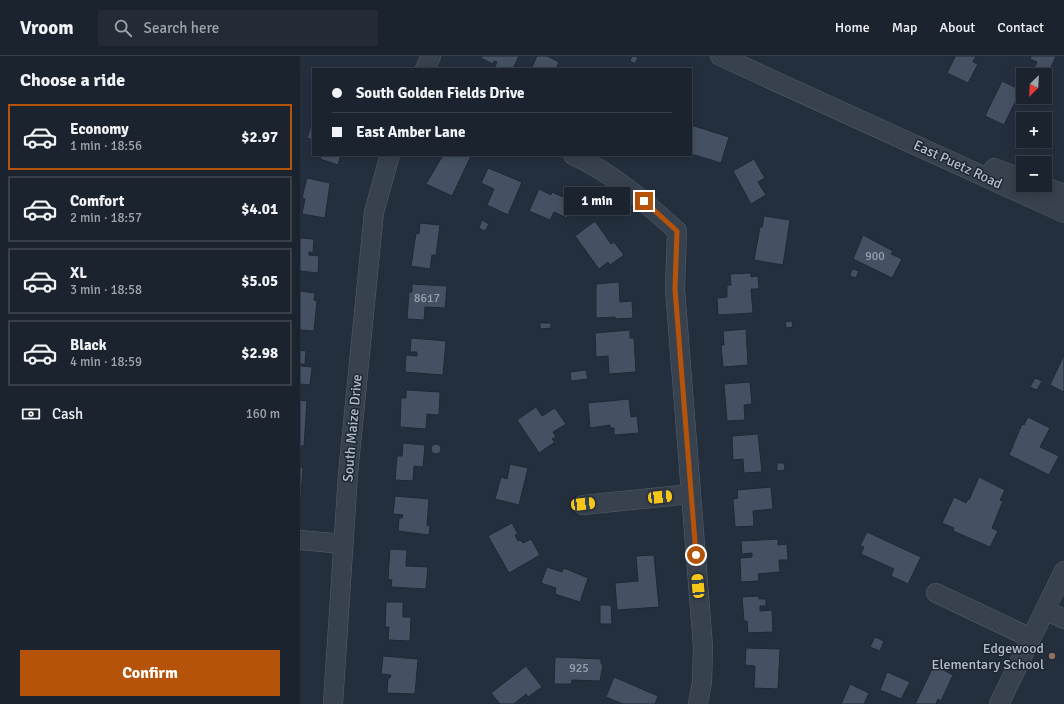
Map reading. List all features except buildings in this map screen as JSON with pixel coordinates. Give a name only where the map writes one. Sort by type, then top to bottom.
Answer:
[{"type":"street","points":[[426,68],[432,56]]},
{"type":"street","name":"East Puetz Road","points":[[720,56],[1064,213]]},
{"type":"street","name":"East Puetz Road","points":[[874,125],[1016,176]]},
{"type":"street","name":"South Maize Drive","points":[[332,704],[348,474],[374,212],[390,156]]},
{"type":"street","points":[[575,156],[595,165],[634,191],[677,231],[675,289],[703,647],[702,682],[698,704]]},
{"type":"street","points":[[1052,190],[1064,194]]},
{"type":"street","points":[[583,504],[691,494]]},
{"type":"street","points":[[300,540],[343,544]]},
{"type":"street","points":[[999,704],[1064,571]]},
{"type":"street","points":[[936,593],[1031,638]]},
{"type":"street","points":[[1045,610],[1064,619]]},
{"type":"place","name":"Edgewood Elementary School","points":[[1052,656]]},
{"type":"route","points":[[644,201],[677,231],[675,289],[696,555]]}]
